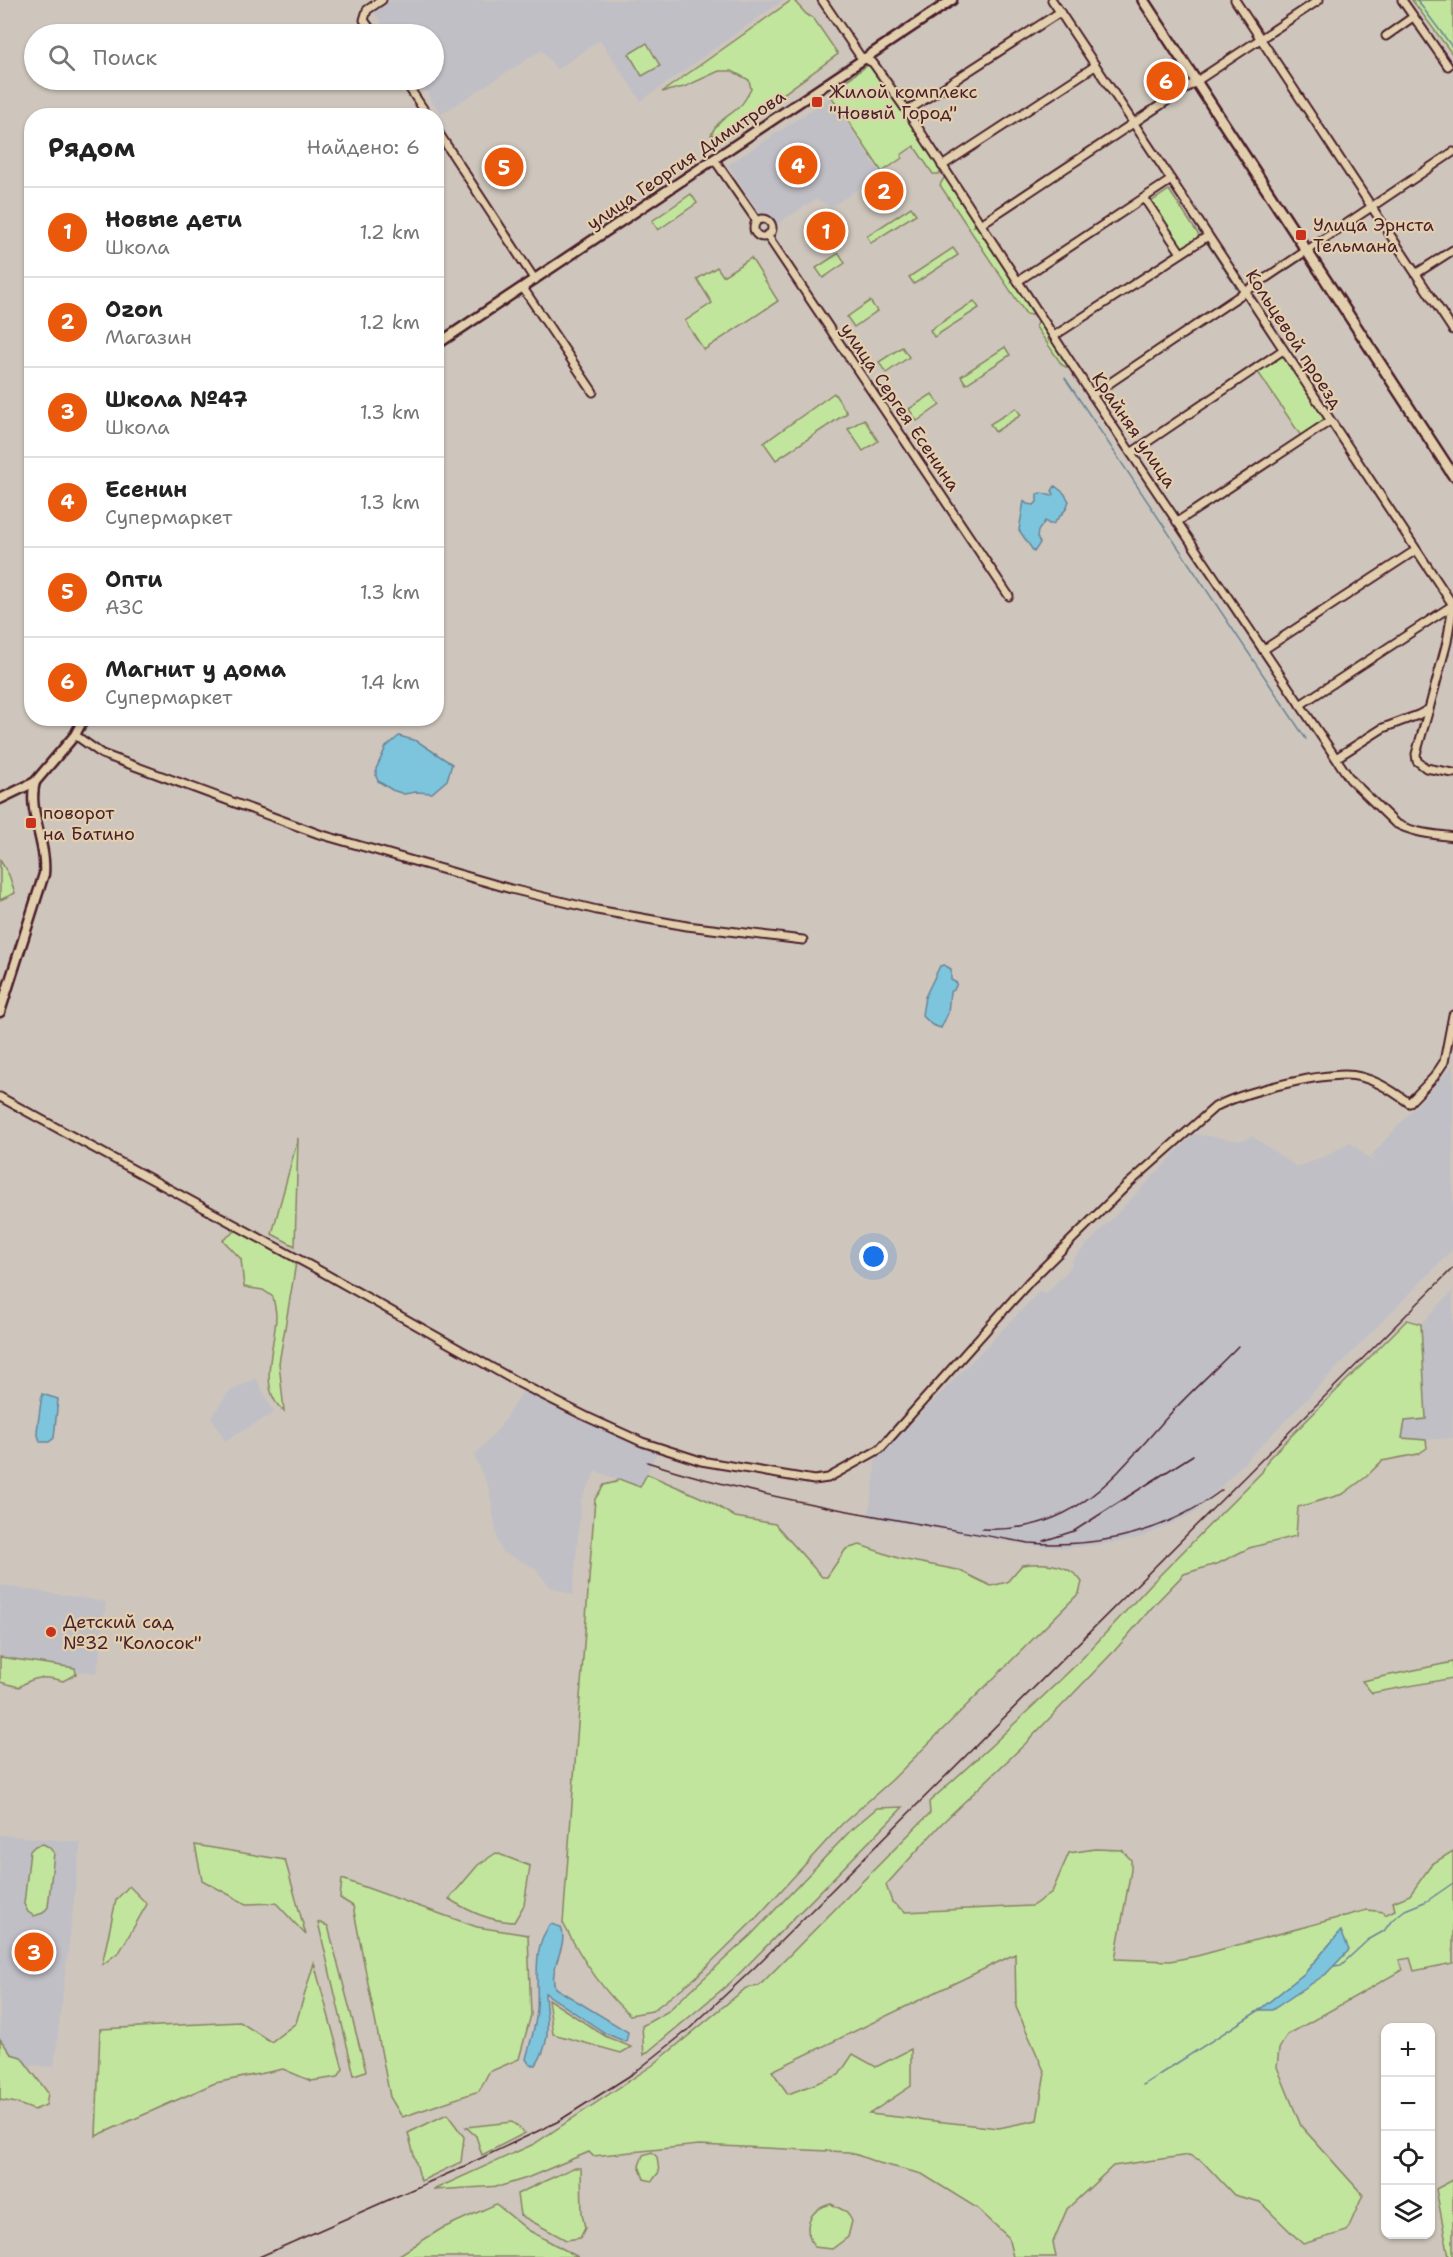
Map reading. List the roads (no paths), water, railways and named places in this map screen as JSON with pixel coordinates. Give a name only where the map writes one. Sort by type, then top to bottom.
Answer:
[{"type":"main road","points":[[1143,0],[1453,475]]},
{"type":"street","points":[[367,24],[364,20],[367,10],[382,0]]},
{"type":"street","name":"Крайняя улица","points":[[822,0],[860,56],[873,63],[907,111],[1092,395],[1350,779],[1395,823],[1415,831],[1453,837]]},
{"type":"street","name":"улица Георгия Димитрова","points":[[444,340],[952,0]]},
{"type":"street","name":"Кольцевой проезд","points":[[1052,0],[1453,605]]},
{"type":"street","points":[[1235,0],[1453,330]]},
{"type":"street","points":[[981,224],[1319,0]]},
{"type":"street","points":[[1402,0],[1448,66]]},
{"type":"street","points":[[907,111],[1060,12]]},
{"type":"street","points":[[1386,36],[1413,17]]},
{"type":"street","points":[[942,166],[1095,66]]},
{"type":"street","points":[[411,90],[423,108]]},
{"type":"street","points":[[444,141],[536,280]]},
{"type":"street","points":[[1092,395],[1453,152]]},
{"type":"street","name":"улица Сергея Есенина","points":[[714,159],[757,221]]},
{"type":"street","points":[[1018,281],[1171,180]]},
{"type":"street","points":[[1144,198],[1181,253]]},
{"type":"street","name":"улица Сергея Есенина","points":[[762,219],[770,223],[771,230],[767,236],[759,236],[755,232],[757,221],[762,219]]},
{"type":"street","name":"улица Сергея Есенина","points":[[767,236],[1009,596]]},
{"type":"street","points":[[1054,336],[1208,236]]},
{"type":"street","points":[[1417,273],[1453,250]]},
{"type":"street","points":[[523,288],[593,392]]},
{"type":"street","points":[[1131,453],[1283,350]]},
{"type":"street","points":[[1177,522],[1330,421]]},
{"type":"street","points":[[1263,650],[1416,550]]},
{"type":"street","points":[[1453,605],[1450,643],[1416,754],[1417,761],[1426,768],[1453,773]]},
{"type":"street","points":[[1300,705],[1453,605]]},
{"type":"street","points":[[1336,758],[1383,728],[1429,709]]},
{"type":"street","points":[[0,799],[35,782],[75,735],[80,726]]},
{"type":"street","points":[[75,735],[102,754],[320,834],[511,889],[597,910],[676,924],[803,940]]},
{"type":"street","points":[[0,1012],[44,874],[44,855],[33,799],[35,782]]},
{"type":"street","points":[[0,1097],[322,1272],[519,1383],[586,1417],[642,1442],[701,1461],[814,1480],[828,1478],[879,1449],[1038,1274],[1127,1185],[1215,1107],[1230,1099],[1305,1080],[1346,1075],[1371,1080],[1408,1103],[1434,1077],[1444,1062],[1453,1015]]},
{"type":"water","points":[[1055,486],[1064,493],[1069,501],[1066,509],[1053,524],[1045,521],[1038,531],[1037,537],[1040,543],[1034,552],[1019,530],[1024,501],[1034,505],[1037,502],[1037,494],[1052,496]]},
{"type":"water","points":[[399,736],[417,741],[452,764],[447,780],[432,793],[404,794],[378,781],[376,769],[386,747]]},
{"type":"water","points":[[944,965],[951,969],[951,980],[957,983],[954,990],[950,992],[948,1013],[941,1028],[932,1025],[922,1015],[925,997],[940,966]]},
{"type":"water","points":[[42,1394],[58,1399],[54,1438],[49,1442],[40,1442],[37,1431]]},
{"type":"water","points":[[551,1924],[561,1927],[563,1935],[554,1972],[555,1988],[628,2032],[626,2042],[605,2033],[545,1993],[547,2038],[536,2065],[530,2065],[526,2059],[536,2015],[538,1953]]},
{"type":"water","points":[[1341,1931],[1349,1950],[1326,1974],[1272,2010],[1259,2010],[1305,1973]]},
{"type":"waterway","points":[[1417,0],[1453,48]]},
{"type":"waterway","points":[[1134,117],[1178,88]]},
{"type":"waterway","points":[[1138,126],[1192,90]]},
{"type":"waterway","points":[[1147,200],[1170,186],[1202,235]]},
{"type":"waterway","points":[[1055,330],[1175,252],[1142,203]]},
{"type":"waterway","points":[[1096,388],[1239,292],[1206,241]]},
{"type":"waterway","points":[[1101,310],[1205,243]]},
{"type":"waterway","points":[[1250,294],[1306,257]]},
{"type":"waterway","points":[[1245,287],[1266,274]]},
{"type":"waterway","points":[[1150,360],[1244,298]]},
{"type":"waterway","points":[[1065,378],[1306,739]]},
{"type":"waterway","points":[[1334,1966],[1341,1965],[1368,1940],[1384,1931],[1392,1920],[1405,1910],[1427,1901],[1453,1883]]},
{"type":"waterway","points":[[1143,2085],[1258,2011]]},
{"type":"railway","points":[[259,2257],[454,2171],[557,2122],[634,2073],[688,2030],[755,1967],[1453,1268]]},
{"type":"railway","points":[[982,1529],[1014,1528],[1043,1522],[1068,1511],[1090,1497],[1130,1459],[1178,1405],[1238,1346]]},
{"type":"railway","points":[[1043,1541],[1074,1531],[1193,1455]]},
{"type":"railway","points":[[647,1462],[693,1476],[788,1499],[1028,1543],[1080,1543],[1130,1534],[1177,1517],[1222,1490]]},
{"type":"place","name":"Магнит у дома","points":[[1166,81]]},
{"type":"place","name":"Жилой комплекс \"Новый Город\"","points":[[817,102]]},
{"type":"place","name":"Есенин","points":[[798,165]]},
{"type":"place","name":"Опти","points":[[504,167]]},
{"type":"place","name":"Ozon","points":[[884,191]]},
{"type":"place","name":"Новые дети","points":[[826,231]]},
{"type":"place","name":"Улица Эрнста Тельмана","points":[[1301,235]]},
{"type":"place","name":"поворот на Батино","points":[[31,823]]},
{"type":"place","name":"Детский сад №32 \"Колосок\"","points":[[51,1632]]},
{"type":"place","name":"Школа №47","points":[[34,1952]]}]
